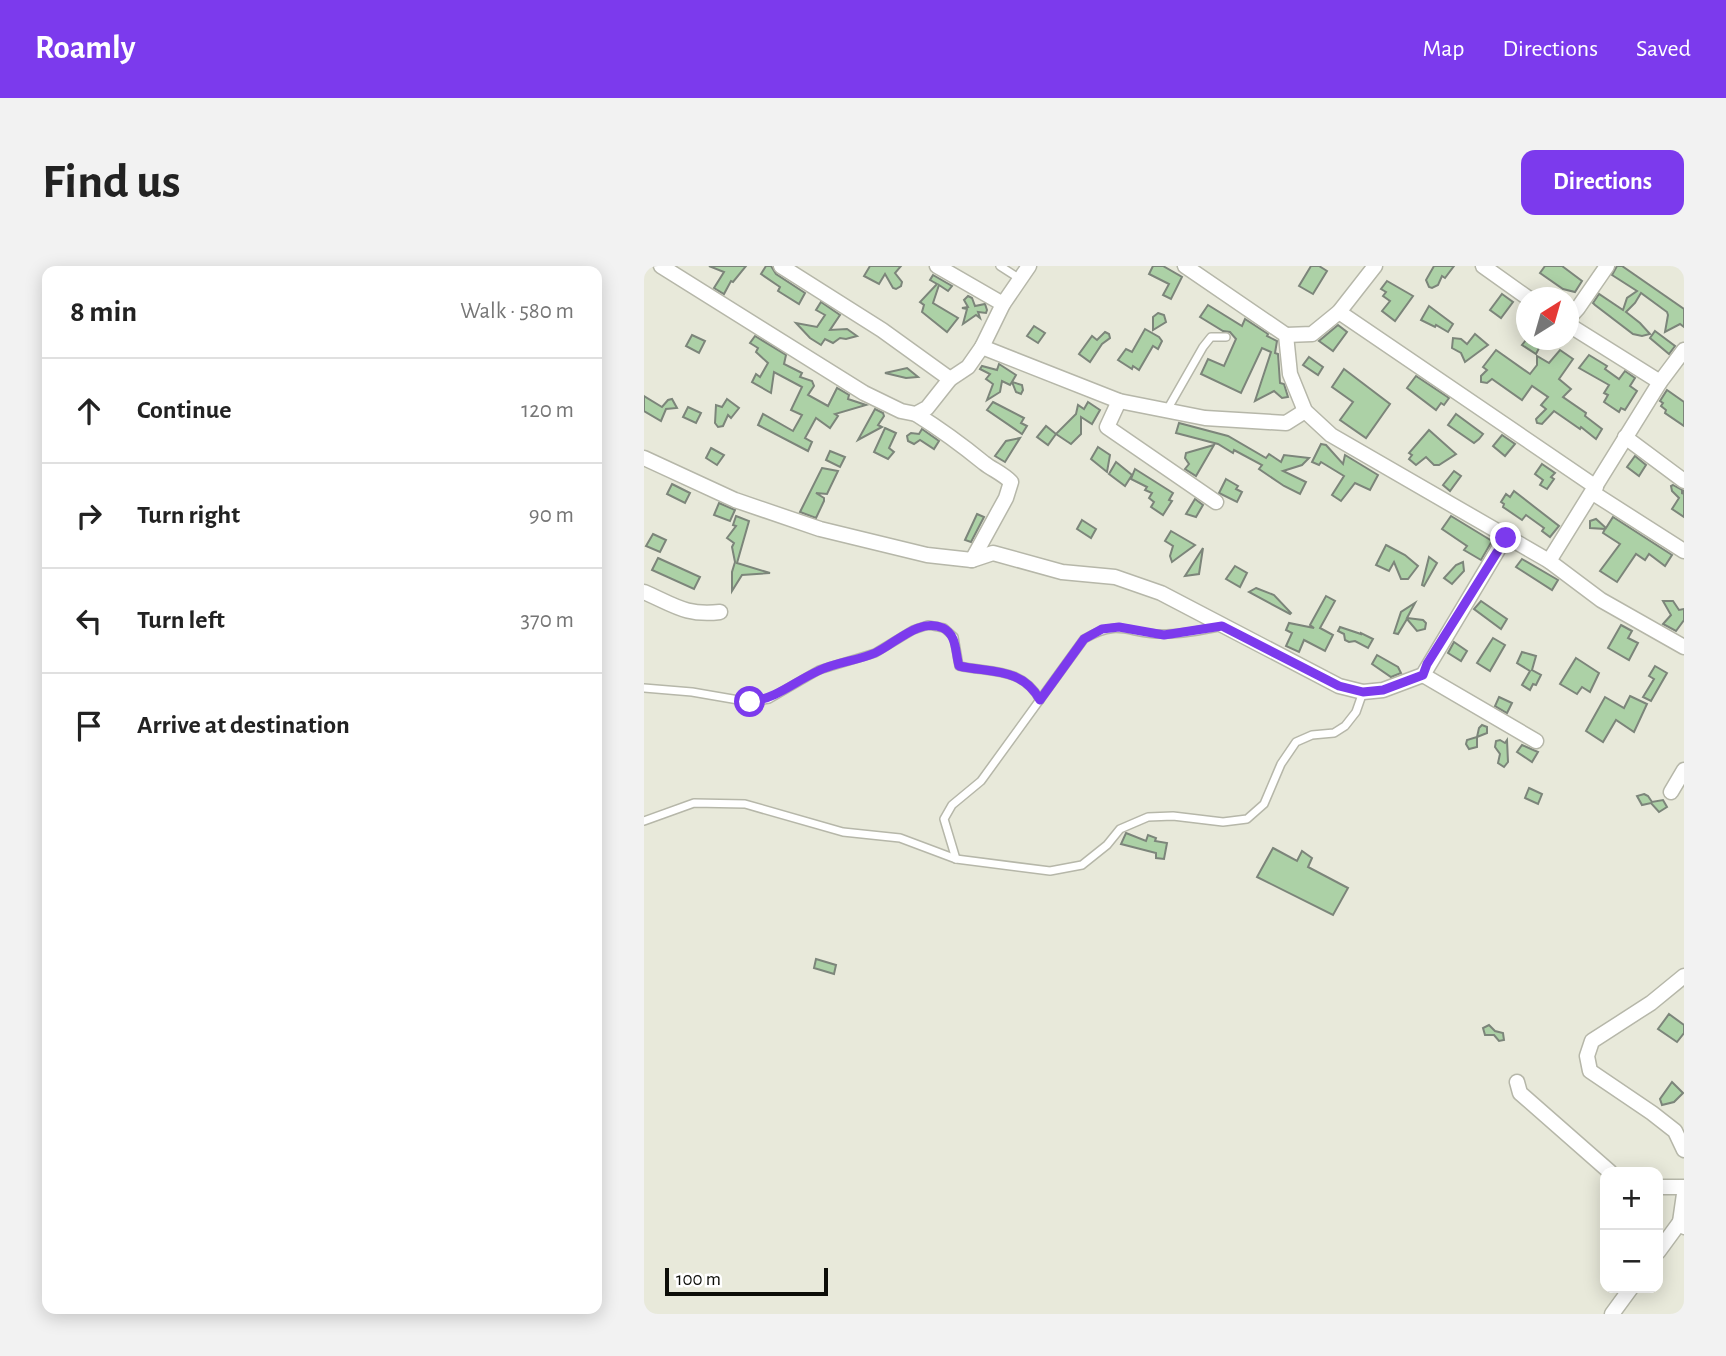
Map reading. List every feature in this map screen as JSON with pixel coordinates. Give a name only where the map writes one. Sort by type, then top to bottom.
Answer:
[{"type":"street","points":[[661,266],[864,393],[901,411],[916,414],[1002,473],[1011,482],[1006,498],[972,560]]},
{"type":"street","points":[[781,266],[882,330],[950,379]]},
{"type":"street","points":[[937,266],[1003,303]]},
{"type":"street","points":[[916,414],[927,408],[950,379],[968,367],[982,346],[1003,303],[1029,266]]},
{"type":"street","points":[[1185,266],[1286,335],[1312,334],[1339,312],[1375,266]]},
{"type":"street","points":[[1483,266],[1516,289]]},
{"type":"street","points":[[1579,308],[1607,266]]},
{"type":"street","points":[[1339,312],[1684,551]]},
{"type":"street","points":[[1579,331],[1660,382]]},
{"type":"street","points":[[1286,335],[1290,374],[1305,411],[1331,435],[1549,561],[1601,600],[1684,647]]},
{"type":"street","points":[[982,346],[1119,401],[1205,418],[1286,423],[1305,411]]},
{"type":"street","points":[[1549,561],[1660,382],[1684,351]]},
{"type":"street","points":[[1119,401],[1107,427],[1216,502]]},
{"type":"street","points":[[1625,437],[1684,481]]},
{"type":"street","points":[[644,458],[735,500],[820,529],[927,555],[972,560],[993,553],[1062,572],[1115,577],[1161,593],[1339,686],[1363,692],[1383,690],[1423,675],[1427,664],[1506,538]]},
{"type":"street","points":[[644,592],[674,608],[703,614],[720,612]]},
{"type":"street","points":[[1423,675],[1536,741]]},
{"type":"street","points":[[1671,792],[1684,770]]},
{"type":"street","points":[[1684,976],[1651,1003],[1592,1041],[1587,1056],[1590,1071],[1652,1112],[1675,1131],[1684,1150]]},
{"type":"street","points":[[1517,1082],[1520,1093],[1604,1167]]},
{"type":"street","points":[[1663,1187],[1684,1187]]},
{"type":"street","points":[[1663,1246],[1682,1225],[1684,1194]]},
{"type":"street","points":[[1612,1314],[1627,1293]]},
{"type":"lane","points":[[1000,266],[1020,279]]},
{"type":"lane","points":[[1167,410],[1211,337],[1226,337]]},
{"type":"lane","points":[[644,688],[692,692],[750,702],[769,699],[819,670],[874,653],[913,630],[928,625],[944,628],[954,637],[959,666],[1002,670],[1023,679],[1040,700]]},
{"type":"lane","points":[[956,859],[944,819],[952,805],[981,781],[1084,639],[1102,629],[1119,627],[1164,635],[1222,626]]},
{"type":"lane","points":[[644,821],[694,803],[746,804],[843,832],[900,838],[956,859],[1050,871],[1082,865],[1107,845],[1120,829],[1147,817],[1174,816],[1223,822],[1247,819],[1264,804],[1281,764],[1296,742],[1312,735],[1334,733],[1345,726],[1356,712],[1363,692]]},
{"type":"building","points":[[709,266],[746,266],[733,282],[731,281],[724,294],[714,288],[724,272]]},
{"type":"building","points":[[766,266],[771,266],[776,274],[805,293],[799,304],[778,291],[780,287],[761,274]]},
{"type":"building","points":[[870,266],[901,266],[895,273],[902,282],[901,286],[893,288],[885,274],[879,284],[864,276]]},
{"type":"building","points":[[1153,266],[1163,266],[1182,277],[1171,299],[1163,295],[1169,284],[1149,274]]},
{"type":"building","points":[[1311,266],[1319,266],[1327,271],[1313,294],[1299,286]]},
{"type":"building","points":[[1434,266],[1454,266],[1445,278],[1442,276],[1438,285],[1432,288],[1426,280]]},
{"type":"building","points":[[1545,266],[1562,266],[1582,281],[1578,287],[1560,287],[1540,273]]},
{"type":"building","points":[[1617,266],[1622,266],[1684,309],[1684,327],[1680,324],[1665,332],[1667,312],[1641,293],[1626,312],[1650,334],[1633,334],[1595,305],[1593,303],[1599,294],[1623,310],[1627,298],[1637,291],[1612,275]]},
{"type":"building","points":[[933,275],[952,286],[948,291],[939,285],[933,303],[958,318],[947,332],[922,312],[924,305],[920,302],[937,284],[930,280]]},
{"type":"building","points":[[1387,281],[1413,296],[1395,321],[1382,311],[1390,301],[1383,296],[1386,292],[1381,289]]},
{"type":"building","points":[[1502,294],[1513,302],[1501,318],[1490,310]]},
{"type":"building","points":[[968,296],[972,298],[975,306],[985,304],[987,310],[986,313],[978,312],[980,318],[976,315],[963,324],[967,309],[962,308],[968,307],[964,300]]},
{"type":"building","points":[[821,302],[840,315],[830,330],[847,329],[857,336],[840,338],[833,343],[825,339],[821,345],[810,338],[796,323],[817,327],[825,315],[816,310]]},
{"type":"building","points":[[1208,305],[1242,326],[1245,319],[1277,341],[1275,353],[1278,354],[1280,383],[1284,384],[1288,397],[1282,398],[1274,391],[1255,401],[1271,352],[1262,348],[1241,393],[1201,374],[1208,359],[1224,366],[1236,339],[1230,332],[1223,331],[1200,317]]},
{"type":"building","points":[[1429,306],[1453,324],[1448,332],[1421,320]]},
{"type":"building","points":[[1158,313],[1164,315],[1166,322],[1153,330],[1153,317]]},
{"type":"building","points":[[1338,325],[1347,332],[1333,351],[1319,341]]},
{"type":"building","points":[[1034,326],[1045,333],[1038,343],[1027,336]]},
{"type":"building","points":[[1145,329],[1162,341],[1158,349],[1153,346],[1139,370],[1133,366],[1132,369],[1118,360],[1126,349],[1132,352]]},
{"type":"building","points":[[1655,331],[1675,346],[1669,354],[1650,338]]},
{"type":"building","points":[[1105,332],[1110,338],[1102,344],[1090,362],[1079,354],[1092,336],[1097,340]]},
{"type":"building","points":[[1475,334],[1488,345],[1465,362],[1461,353],[1452,348],[1453,338],[1461,339],[1467,344]]},
{"type":"building","points":[[692,335],[705,341],[699,353],[686,346]]},
{"type":"building","points":[[755,336],[786,355],[784,364],[802,373],[800,377],[812,381],[814,386],[808,395],[828,406],[837,388],[849,395],[848,399],[866,405],[835,414],[838,416],[830,428],[816,418],[805,438],[812,442],[808,451],[758,425],[763,414],[793,431],[802,415],[791,410],[802,387],[774,372],[771,393],[752,382],[756,374],[760,377],[768,363],[756,352],[758,348],[750,343]]},
{"type":"building","points":[[1496,350],[1530,374],[1537,365],[1537,356],[1549,363],[1560,350],[1573,359],[1559,379],[1571,389],[1563,397],[1586,413],[1585,416],[1602,429],[1596,439],[1554,411],[1542,424],[1537,423],[1536,419],[1546,409],[1541,405],[1548,397],[1532,386],[1522,400],[1492,379],[1487,383],[1481,382],[1481,376],[1487,370],[1483,367]]},
{"type":"building","points":[[1589,355],[1607,366],[1605,369],[1619,379],[1625,371],[1635,378],[1630,386],[1637,391],[1625,410],[1621,408],[1619,412],[1604,402],[1608,395],[1604,393],[1609,385],[1579,368]]},
{"type":"building","points":[[1309,357],[1323,367],[1318,375],[1303,365]]},
{"type":"building","points":[[999,364],[1016,375],[1010,385],[1002,381],[1000,392],[987,400],[993,384],[986,379],[990,374],[980,369],[982,366],[997,370]]},
{"type":"building","points":[[907,368],[918,377],[906,378],[885,373]]},
{"type":"building","points":[[1344,369],[1390,404],[1366,438],[1340,420],[1353,402],[1332,387]]},
{"type":"building","points":[[1416,376],[1449,398],[1444,405],[1441,403],[1436,410],[1407,388]]},
{"type":"building","points":[[1012,382],[1022,385],[1021,394],[1016,392]]},
{"type":"building","points":[[1667,390],[1684,402],[1684,426],[1665,413],[1666,410],[1661,406],[1663,403],[1660,401]]},
{"type":"building","points":[[644,396],[662,407],[672,399],[677,408],[666,409],[661,421],[644,411]]},
{"type":"building","points":[[727,399],[739,408],[731,418],[728,415],[723,426],[718,427],[715,423],[716,405],[722,407]]},
{"type":"building","points":[[993,402],[1024,418],[1021,423],[1027,426],[1022,434],[987,410]]},
{"type":"building","points":[[1088,402],[1100,410],[1092,424],[1081,417],[1081,434],[1071,444],[1056,434],[1076,414],[1078,405],[1084,409]]},
{"type":"building","points":[[688,407],[701,413],[696,423],[683,417]]},
{"type":"building","points":[[875,409],[883,413],[878,425],[882,427],[858,440]]},
{"type":"building","points":[[1456,414],[1483,434],[1474,443],[1448,425]]},
{"type":"building","points":[[1179,423],[1228,436],[1266,458],[1269,454],[1281,462],[1284,455],[1309,458],[1302,465],[1283,471],[1306,482],[1300,494],[1259,469],[1262,465],[1234,450],[1233,453],[1218,444],[1176,433]]},
{"type":"building","points":[[1046,426],[1056,434],[1048,445],[1037,437]]},
{"type":"building","points":[[885,428],[896,433],[889,448],[894,452],[888,459],[874,452]]},
{"type":"building","points":[[922,429],[939,441],[934,449],[920,440],[914,444],[908,441],[907,436],[911,433],[919,434]]},
{"type":"building","points":[[1429,430],[1456,454],[1439,465],[1434,465],[1426,457],[1416,465],[1409,459],[1412,455],[1409,453]]},
{"type":"building","points":[[1502,435],[1515,444],[1505,456],[1493,446]]},
{"type":"building","points":[[1020,438],[1005,462],[995,456],[1006,441]]},
{"type":"building","points":[[1321,444],[1326,445],[1343,464],[1345,455],[1378,475],[1370,490],[1355,483],[1341,501],[1332,495],[1344,476],[1321,462],[1319,465],[1312,462]]},
{"type":"building","points":[[1214,445],[1196,476],[1185,469],[1189,464],[1185,458],[1186,453]]},
{"type":"building","points":[[1098,447],[1110,455],[1107,472],[1091,459]]},
{"type":"building","points":[[711,448],[724,455],[717,465],[706,458]]},
{"type":"building","points":[[830,451],[845,457],[840,467],[826,460]]},
{"type":"building","points":[[1635,456],[1646,465],[1639,476],[1627,467]]},
{"type":"building","points":[[1116,462],[1132,475],[1125,486],[1109,474]]},
{"type":"building","points":[[1542,464],[1555,473],[1547,489],[1540,485],[1543,480],[1535,474]]},
{"type":"building","points":[[822,468],[838,471],[827,494],[816,493],[824,498],[824,501],[816,518],[800,512]]},
{"type":"building","points":[[1135,469],[1173,493],[1169,500],[1172,501],[1163,515],[1151,507],[1154,502],[1149,498],[1152,493],[1145,490],[1147,487],[1131,479]]},
{"type":"building","points":[[1454,471],[1461,476],[1450,491],[1443,485]]},
{"type":"building","points":[[1226,479],[1238,486],[1236,489],[1242,492],[1237,502],[1219,493]]},
{"type":"building","points":[[672,484],[690,493],[685,503],[667,494]]},
{"type":"building","points":[[1673,485],[1682,490],[1682,494],[1684,490],[1684,517],[1672,509],[1679,498],[1672,491]]},
{"type":"building","points":[[1514,491],[1559,526],[1550,537],[1542,531],[1544,528],[1526,515],[1522,520],[1503,507],[1501,502],[1506,494],[1510,497]]},
{"type":"building","points":[[1195,499],[1203,505],[1196,517],[1186,514]]},
{"type":"building","points":[[719,503],[735,510],[730,521],[714,515]]},
{"type":"building","points":[[977,514],[984,517],[971,542],[965,540]]},
{"type":"building","points":[[736,516],[749,521],[737,563],[770,573],[742,575],[732,591],[734,543],[727,538],[736,526],[733,525]]},
{"type":"building","points":[[1451,516],[1492,541],[1481,560],[1464,550],[1467,546],[1442,529]]},
{"type":"building","points":[[1613,517],[1672,555],[1665,566],[1649,554],[1645,560],[1636,554],[1617,582],[1600,571],[1620,544],[1603,533],[1605,529],[1590,528],[1590,521],[1596,519],[1606,528]]},
{"type":"building","points":[[1082,520],[1096,529],[1091,538],[1077,529]]},
{"type":"building","points":[[1171,531],[1195,545],[1172,562],[1170,556],[1173,546],[1165,541]]},
{"type":"building","points":[[653,534],[666,540],[660,552],[646,546]]},
{"type":"building","points":[[1386,545],[1418,566],[1408,579],[1401,579],[1394,562],[1389,571],[1376,565]]},
{"type":"building","points":[[1203,548],[1199,574],[1185,576]]},
{"type":"building","points":[[1429,557],[1437,563],[1424,586],[1422,585]]},
{"type":"building","points":[[658,558],[700,577],[694,589],[652,570]]},
{"type":"building","points":[[1522,559],[1558,580],[1552,590],[1516,567]]},
{"type":"building","points":[[1463,562],[1464,571],[1452,584],[1444,578],[1456,565]]},
{"type":"building","points":[[1235,566],[1247,573],[1240,587],[1226,579]]},
{"type":"building","points":[[1256,588],[1274,595],[1291,613],[1249,592]]},
{"type":"building","points":[[1326,596],[1335,601],[1320,628],[1333,635],[1325,651],[1304,640],[1299,652],[1286,646],[1292,633],[1286,630],[1289,623],[1314,628],[1310,625]]},
{"type":"building","points":[[1481,601],[1507,619],[1501,629],[1474,609]]},
{"type":"building","points":[[1663,601],[1673,601],[1679,610],[1684,609],[1684,620],[1676,631],[1663,624],[1671,615]]},
{"type":"building","points":[[1415,603],[1407,618],[1423,620],[1426,623],[1425,629],[1417,631],[1407,619],[1398,634],[1394,633],[1401,612]]},
{"type":"building","points":[[1621,625],[1632,631],[1628,638],[1638,643],[1629,660],[1608,648]]},
{"type":"building","points":[[1340,627],[1373,639],[1368,648],[1355,641],[1349,642],[1345,640],[1344,634],[1338,631]]},
{"type":"building","points":[[1493,638],[1505,645],[1490,671],[1477,663]]},
{"type":"building","points":[[1454,642],[1467,651],[1461,661],[1448,653]]},
{"type":"building","points":[[1522,652],[1536,656],[1532,670],[1541,675],[1530,690],[1522,685],[1530,671],[1517,663]]},
{"type":"building","points":[[1377,655],[1398,667],[1401,673],[1391,677],[1372,664]]},
{"type":"building","points":[[1576,658],[1599,673],[1590,692],[1582,687],[1577,694],[1560,684]]},
{"type":"building","points":[[1655,666],[1667,673],[1651,701],[1643,697],[1654,679],[1649,676]]},
{"type":"building","points":[[1630,696],[1647,704],[1634,732],[1616,720],[1603,742],[1586,731],[1605,697],[1624,708]]},
{"type":"building","points":[[1499,697],[1512,703],[1507,713],[1495,706]]},
{"type":"building","points":[[1482,725],[1487,727],[1487,733],[1477,737]]},
{"type":"building","points":[[1477,737],[1477,747],[1469,749],[1467,740]]},
{"type":"building","points":[[1507,740],[1508,762],[1504,767],[1498,763],[1500,754],[1495,747],[1496,741],[1505,743]]},
{"type":"building","points":[[1522,745],[1538,752],[1532,762],[1517,752]]},
{"type":"building","points":[[1529,788],[1542,794],[1538,804],[1525,798]]},
{"type":"building","points":[[1644,794],[1652,802],[1663,800],[1667,807],[1659,812],[1651,803],[1642,805],[1637,796]]},
{"type":"building","points":[[1126,833],[1146,841],[1148,835],[1156,838],[1155,841],[1167,843],[1164,859],[1156,858],[1156,853],[1121,844]]},
{"type":"building","points":[[1273,848],[1297,861],[1302,851],[1312,858],[1308,867],[1348,888],[1333,915],[1257,877]]},
{"type":"building","points":[[816,959],[836,965],[834,974],[814,968]]},
{"type":"building","points":[[1669,1014],[1684,1025],[1684,1033],[1677,1042],[1658,1029]]},
{"type":"building","points":[[1489,1025],[1495,1031],[1503,1033],[1504,1040],[1499,1041],[1494,1035],[1485,1035],[1483,1028]]},
{"type":"building","points":[[1672,1082],[1683,1093],[1674,1102],[1662,1105],[1660,1099]]},
{"type":"route","points":[[750,702],[769,699],[819,670],[874,653],[913,630],[928,625],[944,628],[954,637],[959,666],[1002,670],[1023,679],[1040,700],[1084,639],[1102,629],[1119,627],[1164,635],[1222,626],[1339,686],[1363,692],[1383,690],[1423,675],[1427,664],[1506,538]]}]
